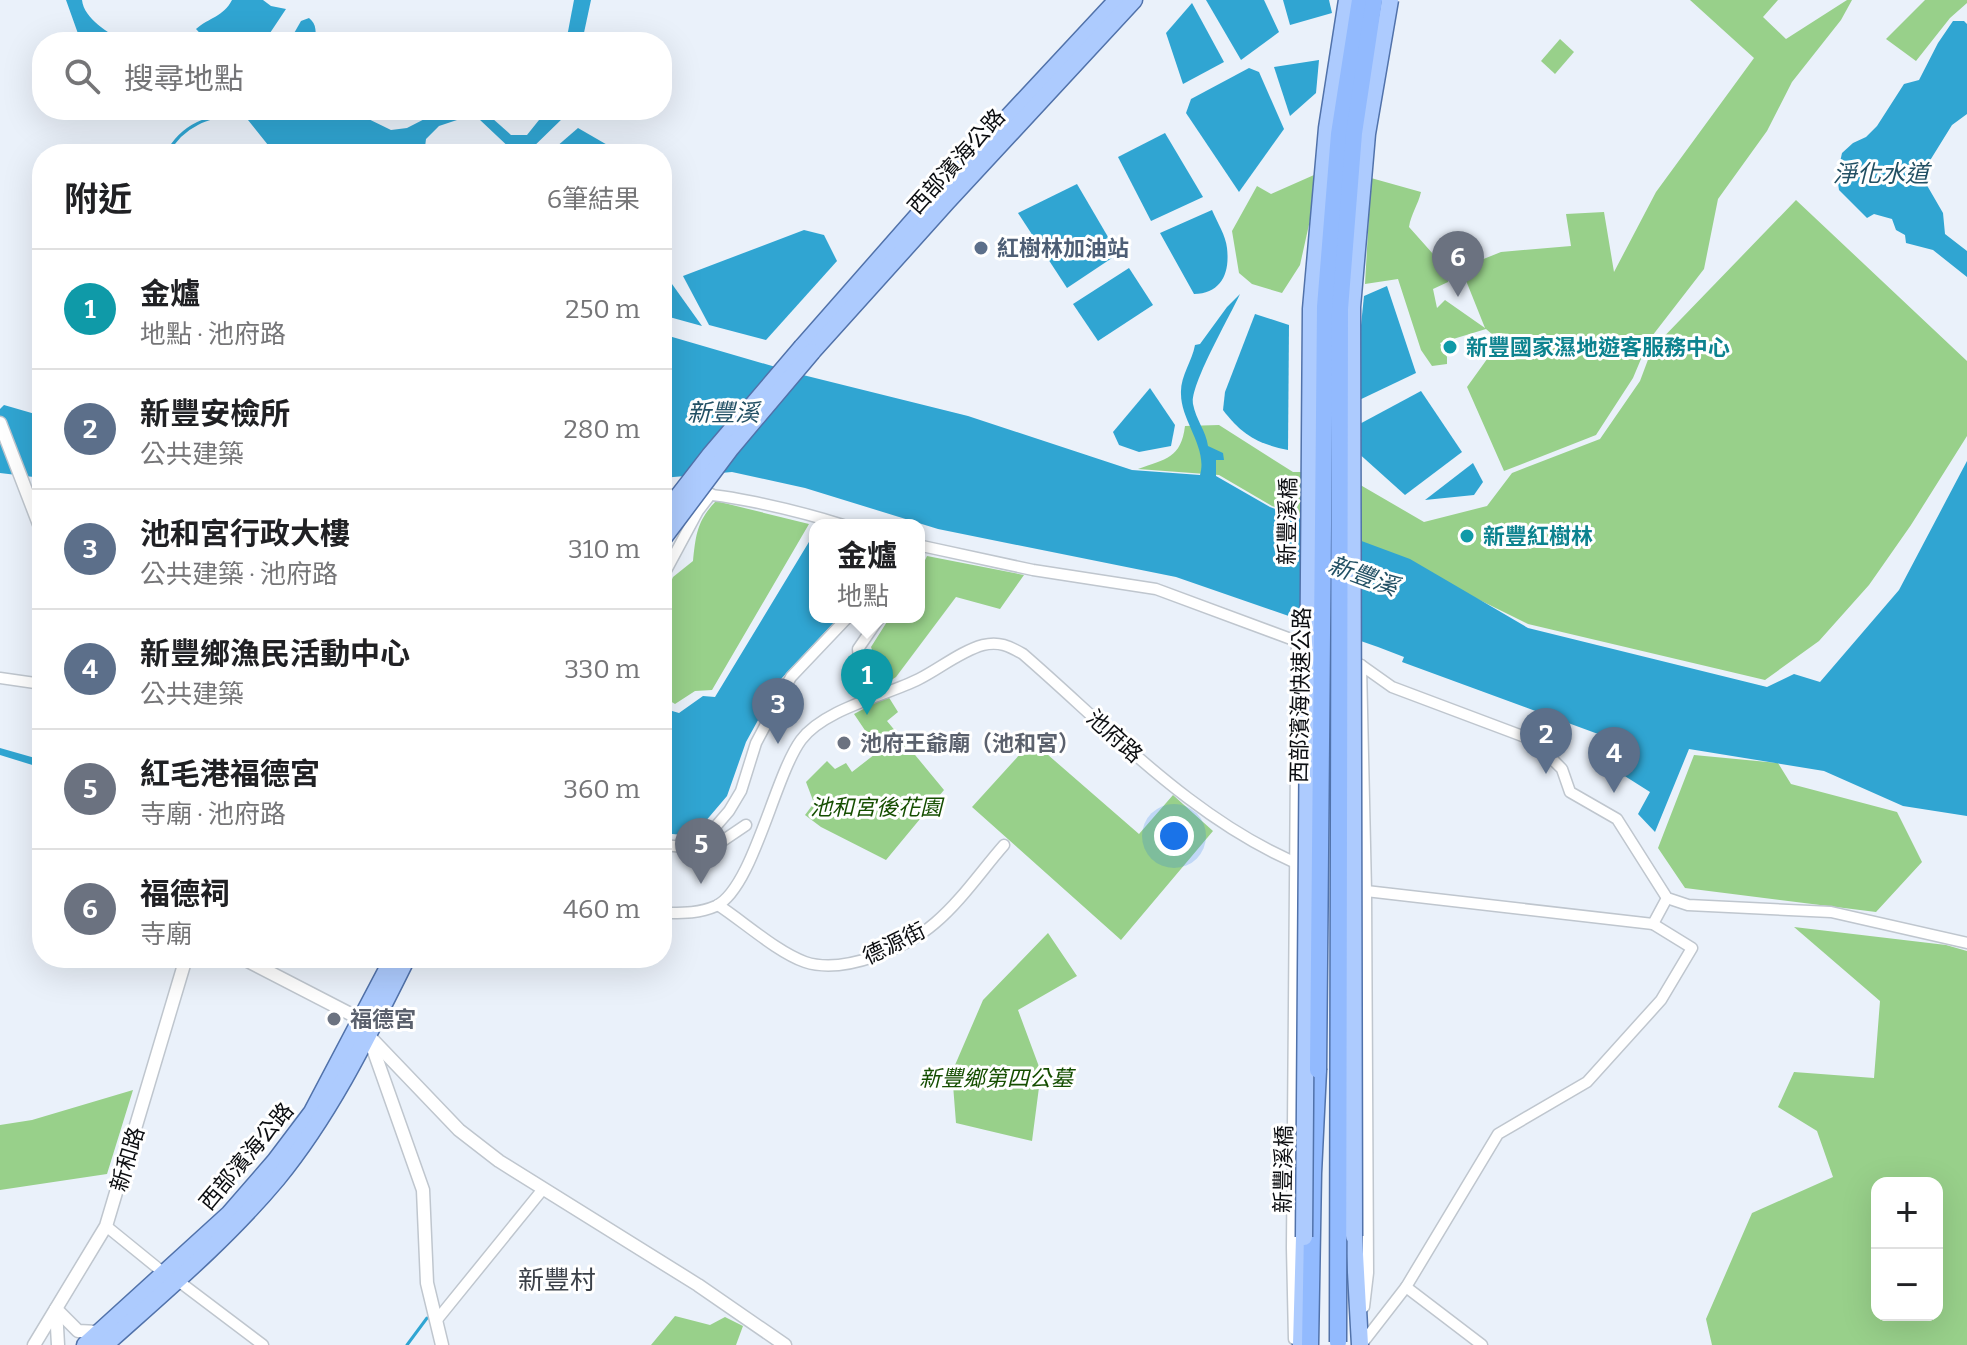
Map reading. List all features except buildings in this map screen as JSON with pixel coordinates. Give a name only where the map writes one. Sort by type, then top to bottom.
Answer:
[{"type":"highway","name":"西部濱海快速公路","points":[[1334,1344],[1318,1070],[1325,307],[1339,134],[1360,0]]},
{"type":"highway","name":"西部濱海快速公路","points":[[1334,1344],[1340,309],[1354,133],[1374,0]]},
{"type":"highway","points":[[1310,1345],[1318,1070]]},
{"type":"main road","name":"西部濱海公路","points":[[807,350],[940,190],[1117,0]]},
{"type":"main road","name":"西部濱海公路","points":[[807,350],[1134,0]]},
{"type":"main road","name":"新豐溪橋","points":[[1298,1345],[1304,1237],[1311,309],[1327,128],[1347,0]]},
{"type":"main road","points":[[1361,1345],[1354,1236],[1352,307],[1367,134],[1390,0]]},
{"type":"main road","points":[[672,504],[710,455],[807,350]]},
{"type":"main road","points":[[672,527],[807,350]]},
{"type":"main road","name":"西部濱海公路","points":[[365,1027],[389,968]]},
{"type":"main road","name":"西部濱海公路","points":[[85,1345],[101,1338],[171,1277],[275,1161],[312,1112],[401,968]]},
{"type":"street","points":[[0,423],[32,506]]},
{"type":"street","points":[[672,494],[711,494],[817,519]]},
{"type":"street","points":[[684,494],[698,511]]},
{"type":"street","points":[[672,559],[698,511],[711,494]]},
{"type":"street","points":[[925,548],[1033,570],[1156,589],[1361,665],[1392,687],[1533,740],[1562,769],[1570,792],[1617,819],[1667,898],[1688,905],[1831,912],[1967,943]]},
{"type":"street","points":[[697,848],[729,811],[750,767],[756,743],[791,677],[842,623]]},
{"type":"street","points":[[876,623],[858,649],[859,658],[881,694]]},
{"type":"street","points":[[1297,641],[1292,1248],[1298,1345]]},
{"type":"street","name":"池府路","points":[[718,905],[737,884],[802,739],[834,715],[909,684],[983,645],[999,643],[1023,654],[1197,805],[1221,822],[1295,863],[1366,891],[1653,924]]},
{"type":"street","points":[[1361,665],[1368,1273],[1361,1345]]},
{"type":"street","points":[[0,678],[32,683]]},
{"type":"street","points":[[1295,697],[1361,699]]},
{"type":"street","points":[[729,811],[761,832]]},
{"type":"street","points":[[672,846],[712,848],[746,825]]},
{"type":"street","name":"德源街","points":[[718,905],[792,956],[806,962],[836,966],[883,953],[936,922],[1004,845]]},
{"type":"street","points":[[1361,1345],[1406,1287],[1498,1134],[1587,1082],[1661,1000],[1692,948],[1653,924],[1667,898]]},
{"type":"street","points":[[672,913],[691,913],[718,905]]},
{"type":"street","name":"新和路","points":[[37,1343],[106,1226],[183,968]]},
{"type":"street","points":[[260,968],[365,1027],[459,1130],[499,1161],[698,1285],[785,1345]]},
{"type":"street","points":[[365,1027],[384,1071],[423,1190],[427,1283],[442,1345]]},
{"type":"street","points":[[436,1321],[543,1189]]},
{"type":"street","points":[[106,1226],[263,1345]]},
{"type":"street","points":[[1406,1287],[1482,1345]]},
{"type":"street","points":[[56,1309],[78,1331],[101,1338]]},
{"type":"street","points":[[56,1309],[58,1345]]},
{"type":"green space","points":[[1690,0],[1778,0],[1763,17],[1786,39],[1847,0],[1852,0],[1841,20],[1792,82],[1767,131],[1718,199],[1704,269],[1649,340],[1633,378],[1596,435],[1504,471],[1467,387],[1500,341],[1486,329],[1440,343],[1447,364],[1432,366],[1421,350],[1398,279],[1365,284],[1371,178],[1421,192],[1409,227],[1450,273],[1448,282],[1433,289],[1437,308],[1445,300],[1485,328],[1461,268],[1501,252],[1571,246],[1566,214],[1604,212],[1614,272],[1656,192],[1754,58]]},
{"type":"green space","points":[[1925,0],[1967,0],[1967,3],[1950,18],[1916,61],[1886,39]]},
{"type":"green space","points":[[1560,39],[1574,52],[1555,74],[1541,61]]},
{"type":"green space","points":[[1314,175],[1310,220],[1300,265],[1282,293],[1252,284],[1239,273],[1232,231],[1257,186],[1271,194]]},
{"type":"green space","points":[[1796,200],[1967,361],[1967,436],[1869,585],[1819,641],[1765,680],[1528,624],[1336,529],[1272,506],[1219,475],[1138,469],[1176,451],[1185,426],[1219,425],[1293,472],[1338,472],[1424,522],[1487,506],[1512,473],[1600,439],[1640,381],[1652,349]]},
{"type":"green space","points":[[716,501],[809,524],[712,690],[695,691],[675,704],[672,702],[672,579],[693,561],[698,528]]},
{"type":"green space","points":[[927,556],[1024,575],[1000,609],[956,597],[896,677],[885,684],[871,647],[886,623],[925,623]]},
{"type":"green space","name":"池和宮後花園","points":[[888,696],[898,712],[887,721],[944,790],[886,860],[821,827],[805,815],[814,803],[806,782],[827,761],[835,769],[846,763],[852,772],[879,751],[854,714]]},
{"type":"green space","points":[[1032,741],[1139,834],[1173,795],[1213,831],[1121,940],[972,807]]},
{"type":"green space","points":[[1694,755],[1778,763],[1791,784],[1897,812],[1922,862],[1876,912],[1685,888],[1658,848]]},
{"type":"green space","points":[[1794,927],[1946,945],[1967,951],[1967,1345],[1712,1345],[1706,1319],[1752,1213],[1833,1177],[1817,1131],[1778,1107],[1794,1072],[1874,1078],[1880,1001]]},
{"type":"green space","name":"新豐鄉第四公墓","points":[[1048,933],[1077,976],[1018,1010],[1041,1072],[1032,1141],[956,1123],[952,1072],[983,1000]]},
{"type":"green space","points":[[133,1090],[107,1174],[0,1190],[0,1125],[32,1120]]},
{"type":"green space","points":[[675,1316],[710,1325],[725,1317],[743,1326],[736,1345],[651,1345]]},
{"type":"water","points":[[66,0],[82,0],[87,13],[108,32],[77,32]]},
{"type":"water","points":[[232,0],[263,0],[271,6],[286,9],[271,32],[199,32],[196,29]]},
{"type":"water","points":[[574,0],[591,0],[584,32],[568,32]]},
{"type":"water","points":[[1206,0],[1264,0],[1279,32],[1241,60]]},
{"type":"water","points":[[1283,0],[1329,0],[1332,13],[1290,25]]},
{"type":"water","points":[[1192,3],[1224,62],[1183,84],[1166,33]]},
{"type":"water","points":[[312,20],[316,32],[295,32],[301,21]]},
{"type":"water","name":"淨化水道","points":[[1953,21],[1967,24],[1967,114],[1952,125],[1921,175],[1943,213],[1945,234],[1967,251],[1967,277],[1933,250],[1906,243],[1905,235],[1896,230],[1892,219],[1874,214],[1867,218],[1839,190],[1837,176],[1842,153],[1877,126],[1904,84],[1919,80]]},
{"type":"water","points":[[1319,60],[1316,93],[1290,116],[1274,67]]},
{"type":"water","points":[[1249,68],[1259,72],[1284,129],[1239,192],[1186,113],[1191,99]]},
{"type":"water","points":[[248,120],[370,120],[391,130],[407,128],[423,120],[457,120],[439,126],[426,139],[425,144],[267,144]]},
{"type":"water","points":[[480,120],[494,120],[511,135],[527,135],[539,120],[561,120],[536,144],[505,144]]},
{"type":"water","points":[[578,128],[606,144],[560,144]]},
{"type":"water","points":[[1165,133],[1203,197],[1151,221],[1118,157]]},
{"type":"water","points":[[1077,184],[1118,254],[1067,288],[1018,213]]},
{"type":"water","points":[[1212,210],[1226,243],[1227,266],[1217,286],[1194,294],[1160,233]]},
{"type":"water","points":[[804,230],[824,235],[837,261],[766,340],[709,325],[683,276]]},
{"type":"water","points":[[1129,268],[1153,305],[1098,341],[1073,304]]},
{"type":"water","points":[[672,284],[702,326],[672,318]]},
{"type":"water","points":[[1387,286],[1416,373],[1353,403],[1364,296]]},
{"type":"water","name":"新豐溪","points":[[1240,294],[1204,367],[1193,404],[1208,446],[1223,453],[1224,460],[1216,460],[1216,476],[1270,507],[1410,559],[1528,628],[1767,687],[1794,674],[1820,682],[1899,590],[1967,461],[1967,816],[1903,806],[1824,771],[1689,749],[1655,832],[1638,814],[1650,792],[1620,773],[1628,745],[1402,662],[1404,657],[1378,647],[1176,577],[938,529],[925,525],[925,519],[906,519],[805,488],[732,472],[672,477],[672,337],[803,375],[968,416],[1132,470],[1200,475],[1198,445],[1182,404],[1182,381],[1195,345],[1200,344]]},
{"type":"water","points":[[1255,314],[1289,325],[1288,450],[1251,437],[1223,410],[1225,392]]},
{"type":"water","points":[[1150,388],[1175,425],[1171,446],[1139,452],[1119,445],[1113,432]]},
{"type":"water","points":[[1421,391],[1462,452],[1405,495],[1346,442],[1354,427]]},
{"type":"water","points":[[4,405],[32,413],[32,477],[0,473],[0,409]]},
{"type":"water","points":[[1473,463],[1483,482],[1474,495],[1425,500]]},
{"type":"water","points":[[809,542],[809,623],[833,623],[780,680],[746,742],[727,796],[693,836],[672,834],[672,711],[679,713],[703,696],[715,697]]},
{"type":"water","points":[[0,748],[32,757],[32,765],[0,755]]},
{"type":"waterway","points":[[172,144],[189,128],[206,120]]},
{"type":"waterway","points":[[407,1345],[427,1318]]},
{"type":"place","name":"紅樹林加油站","points":[[981,248]]},
{"type":"place","name":"福德祠","points":[[1458,297]]},
{"type":"place","name":"新豐國家濕地遊客服務中心","points":[[1450,347]]},
{"type":"place","name":"新豐紅樹林","points":[[1467,536]]},
{"type":"place","name":"金爐","points":[[867,715]]},
{"type":"place","name":"池府王爺廟（池和宮）","points":[[844,743]]},
{"type":"place","name":"池和宮行政大樓","points":[[778,744]]},
{"type":"place","name":"新豐安檢所","points":[[1546,774]]},
{"type":"place","name":"新豐鄉漁民活動中心","points":[[1614,793]]},
{"type":"place","name":"紅毛港福德宮","points":[[701,884]]},
{"type":"place","name":"福德宮","points":[[334,1019]]},
{"type":"district","name":"新豐村","points":[[557,1280]]}]
